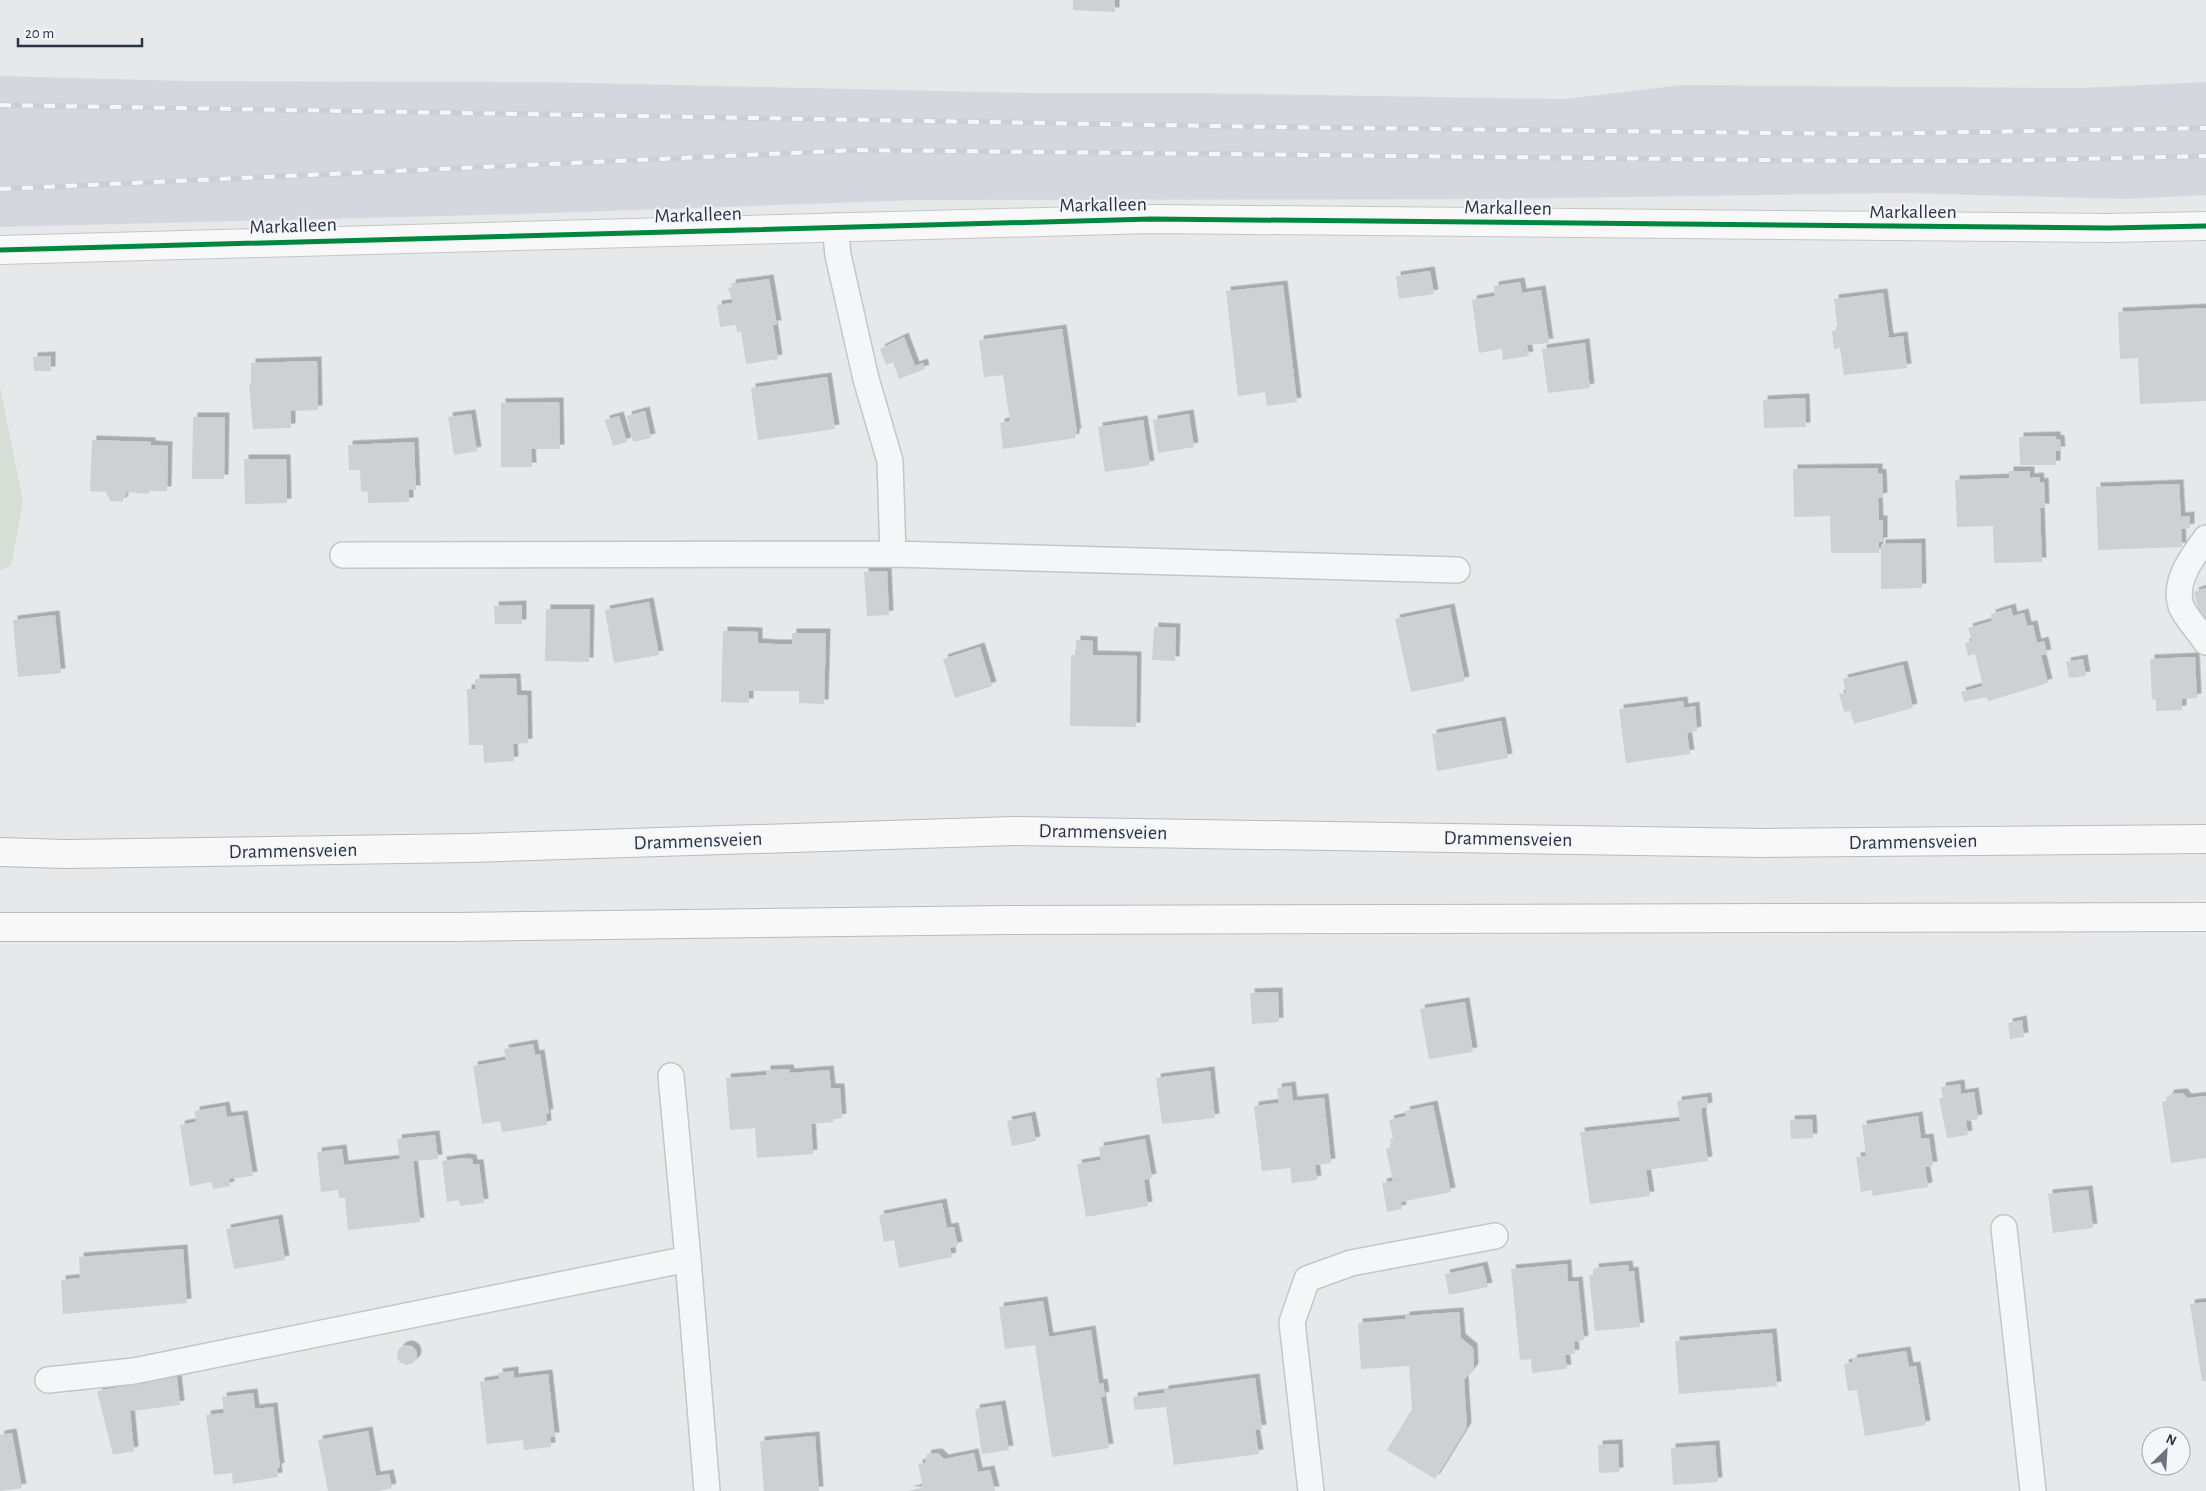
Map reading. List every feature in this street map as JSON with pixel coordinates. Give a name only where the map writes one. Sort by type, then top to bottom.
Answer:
[{"type":"main road","name":"Markalleen","points":[[0,250],[835,226],[1151,219],[2079,228],[2206,226]]},
{"type":"main road","name":"Drammensveien","points":[[0,852],[65,854],[471,848],[1014,831],[1763,843],[2206,839]]},
{"type":"main road","points":[[0,927],[457,927],[1006,920],[2206,917]]},
{"type":"lane","points":[[835,226],[838,256],[866,379],[890,461],[893,554]]},
{"type":"lane","points":[[2206,538],[2189,562],[2180,584],[2181,606],[2206,642]]},
{"type":"lane","points":[[343,555],[893,554],[1457,570]]},
{"type":"lane","points":[[671,1076],[707,1491]]},
{"type":"lane","points":[[2004,1228],[2033,1491]]},
{"type":"lane","points":[[1311,1491],[1292,1322],[1307,1279],[1351,1263],[1495,1236]]},
{"type":"lane","points":[[48,1380],[134,1371],[688,1258]]},
{"type":"shaded area","points":[[0,76],[185,81],[542,82],[1030,93],[1189,93],[1565,99],[1682,85],[2082,88],[2206,82],[2206,195],[2126,199],[1900,193],[1496,199],[917,200],[519,214],[0,227]]},
{"type":"shaded area","points":[[0,387],[23,502],[11,566],[0,570]]},
{"type":"building","points":[[1073,0],[1115,0],[1115,12],[1073,10]]},
{"type":"building","points":[[1430,271],[1434,294],[1399,299],[1396,276]]},
{"type":"building","points":[[769,279],[777,325],[773,325],[778,359],[746,364],[741,331],[737,332],[736,325],[720,327],[717,305],[733,303],[728,288],[732,287],[731,284]]},
{"type":"building","points":[[1520,282],[1522,293],[1541,290],[1549,343],[1527,345],[1529,356],[1503,360],[1502,349],[1479,353],[1472,300],[1495,296],[1494,286]]},
{"type":"building","points":[[1283,285],[1297,402],[1267,406],[1265,392],[1238,396],[1226,291]]},
{"type":"building","points":[[1883,293],[1889,338],[1903,336],[1907,368],[1844,375],[1840,348],[1834,349],[1832,331],[1838,330],[1834,299]]},
{"type":"building","points":[[2206,308],[2206,401],[2140,404],[2138,358],[2120,359],[2118,312]]},
{"type":"building","points":[[1062,329],[1077,433],[1075,433],[1075,438],[1003,449],[1000,423],[1010,421],[1003,375],[984,377],[979,340]]},
{"type":"building","points":[[904,337],[915,366],[923,363],[925,369],[899,379],[893,362],[886,365],[880,349]]},
{"type":"building","points":[[1585,343],[1590,388],[1548,393],[1542,349]]},
{"type":"building","points":[[51,356],[51,371],[34,371],[33,357]]},
{"type":"building","points":[[317,361],[318,410],[291,411],[291,428],[253,429],[249,384],[251,384],[251,363]]},
{"type":"building","points":[[827,377],[835,429],[758,440],[751,388]]},
{"type":"building","points":[[1805,398],[1806,427],[1764,428],[1763,400]]},
{"type":"building","points":[[559,402],[560,449],[531,449],[532,467],[501,467],[501,403]]},
{"type":"building","points":[[645,411],[651,438],[633,442],[627,416]]},
{"type":"building","points":[[471,414],[477,451],[454,455],[448,417]]},
{"type":"building","points":[[1189,414],[1194,447],[1158,453],[1153,420]]},
{"type":"building","points":[[619,416],[627,442],[613,446],[605,420]]},
{"type":"building","points":[[193,417],[225,417],[224,479],[192,479]]},
{"type":"building","points":[[1143,420],[1150,465],[1105,472],[1098,427]]},
{"type":"building","points":[[2056,436],[2056,439],[2060,440],[2061,451],[2056,451],[2056,465],[2020,465],[2019,437]]},
{"type":"building","points":[[92,440],[151,442],[151,445],[168,446],[167,491],[149,491],[149,494],[127,492],[122,502],[110,501],[106,492],[90,491]]},
{"type":"building","points":[[414,442],[416,490],[409,490],[409,502],[368,503],[368,492],[361,491],[360,470],[349,470],[348,445]]},
{"type":"building","points":[[244,459],[286,459],[287,503],[245,504]]},
{"type":"building","points":[[1878,468],[1878,473],[1882,474],[1883,497],[1878,498],[1879,520],[1883,520],[1883,542],[1879,542],[1879,553],[1831,553],[1830,516],[1794,517],[1793,469]]},
{"type":"building","points":[[2009,471],[2030,471],[2030,478],[2039,477],[2040,483],[2044,482],[2045,508],[2040,508],[2042,562],[1994,563],[1993,526],[1957,527],[1955,480],[2009,478]]},
{"type":"building","points":[[2179,484],[2181,517],[2190,516],[2190,528],[2181,529],[2182,547],[2098,550],[2096,487]]},
{"type":"building","points":[[1921,543],[1922,588],[1881,589],[1881,544]]},
{"type":"building","points":[[887,571],[889,615],[867,616],[864,572]]},
{"type":"building","points":[[2206,588],[2206,627],[2203,628],[2194,592]]},
{"type":"building","points":[[649,602],[659,655],[614,663],[605,610]]},
{"type":"building","points":[[522,605],[522,624],[495,624],[494,606]]},
{"type":"building","points":[[1450,608],[1465,681],[1411,692],[1395,619]]},
{"type":"building","points":[[2011,608],[2013,616],[2024,613],[2027,626],[2033,625],[2037,643],[2044,641],[2047,654],[2041,655],[2048,683],[1989,701],[1986,697],[1964,702],[1961,692],[1983,686],[1975,654],[1968,656],[1965,643],[1972,641],[1968,628],[1992,621],[1991,614]]},
{"type":"building","points":[[546,609],[590,609],[589,662],[545,661]]},
{"type":"building","points":[[55,615],[61,673],[18,677],[13,620]]},
{"type":"building","points":[[1154,627],[1176,628],[1175,661],[1152,660]]},
{"type":"building","points":[[723,631],[758,632],[758,643],[775,644],[792,644],[792,633],[826,633],[824,704],[799,703],[799,691],[749,691],[749,703],[721,702]]},
{"type":"building","points":[[1076,640],[1093,641],[1093,655],[1137,656],[1136,727],[1070,726],[1071,655],[1076,655]]},
{"type":"building","points":[[980,647],[992,686],[955,698],[943,659]]},
{"type":"building","points":[[2195,657],[2197,698],[2182,699],[2182,710],[2156,711],[2156,700],[2152,699],[2150,659]]},
{"type":"building","points":[[2083,659],[2086,676],[2069,678],[2066,662]]},
{"type":"building","points":[[1903,665],[1913,708],[1854,724],[1850,711],[1844,712],[1839,694],[1846,693],[1843,679]]},
{"type":"building","points":[[516,678],[517,695],[527,695],[528,743],[513,744],[514,761],[484,763],[483,745],[469,745],[467,689],[475,689],[475,679]]},
{"type":"building","points":[[1683,701],[1684,708],[1695,706],[1697,731],[1687,733],[1690,754],[1626,763],[1619,709]]},
{"type":"building","points":[[1501,721],[1508,758],[1437,771],[1432,734]]},
{"type":"building","points":[[1278,992],[1279,1022],[1252,1024],[1250,993]]},
{"type":"building","points":[[1465,1002],[1473,1052],[1429,1059],[1420,1009]]},
{"type":"building","points":[[2022,1020],[2024,1037],[2010,1039],[2008,1023]]},
{"type":"building","points":[[533,1044],[535,1055],[540,1054],[549,1113],[546,1114],[547,1125],[502,1132],[500,1121],[482,1124],[473,1066],[506,1060],[504,1049]]},
{"type":"building","points":[[789,1069],[790,1073],[829,1070],[831,1088],[840,1088],[842,1118],[833,1119],[834,1122],[811,1124],[813,1154],[757,1158],[755,1128],[730,1130],[726,1078],[766,1075],[766,1070]]},
{"type":"building","points":[[1210,1071],[1215,1118],[1162,1124],[1156,1078]]},
{"type":"building","points":[[1960,1084],[1961,1094],[1974,1092],[1978,1119],[1966,1121],[1968,1135],[1947,1138],[1939,1098],[1943,1098],[1941,1087]]},
{"type":"building","points":[[1291,1086],[1293,1101],[1324,1098],[1331,1163],[1315,1165],[1317,1180],[1292,1183],[1290,1168],[1262,1171],[1254,1106],[1279,1103],[1277,1088]]},
{"type":"building","points":[[2183,1093],[2187,1098],[2206,1096],[2206,1158],[2171,1163],[2162,1102],[2166,1101],[2170,1094]]},
{"type":"building","points":[[1707,1097],[1708,1107],[1702,1108],[1702,1117],[1708,1161],[1646,1170],[1650,1196],[1590,1204],[1580,1132],[1680,1121],[1677,1101]]},
{"type":"building","points":[[1433,1105],[1451,1192],[1401,1202],[1402,1209],[1387,1212],[1382,1183],[1393,1181],[1386,1149],[1392,1147],[1390,1139],[1393,1138],[1389,1120],[1406,1116],[1405,1111]]},
{"type":"building","points":[[225,1106],[227,1117],[243,1115],[253,1176],[229,1179],[230,1186],[213,1189],[212,1182],[190,1186],[180,1125],[196,1122],[195,1111]]},
{"type":"building","points":[[1031,1116],[1036,1141],[1012,1146],[1007,1121]]},
{"type":"building","points":[[1918,1116],[1921,1139],[1929,1138],[1933,1166],[1925,1167],[1928,1187],[1873,1196],[1872,1190],[1861,1192],[1856,1157],[1866,1156],[1862,1125]]},
{"type":"building","points":[[1812,1119],[1813,1138],[1791,1139],[1790,1120]]},
{"type":"building","points":[[435,1135],[438,1159],[413,1161],[420,1222],[348,1230],[345,1198],[339,1198],[338,1190],[321,1192],[317,1152],[342,1149],[344,1165],[400,1159],[397,1139]]},
{"type":"building","points":[[1145,1139],[1152,1178],[1144,1180],[1148,1206],[1086,1217],[1077,1164],[1101,1160],[1099,1147]]},
{"type":"building","points":[[464,1158],[472,1159],[473,1164],[479,1164],[484,1203],[460,1206],[459,1200],[447,1202],[442,1161]]},
{"type":"building","points":[[2088,1190],[2093,1228],[2053,1233],[2048,1194]]},
{"type":"building","points":[[942,1203],[947,1228],[954,1227],[958,1246],[950,1248],[952,1257],[899,1268],[894,1240],[884,1242],[879,1215]]},
{"type":"building","points":[[278,1219],[285,1260],[234,1269],[226,1229]]},
{"type":"building","points":[[183,1249],[187,1303],[63,1314],[61,1280],[80,1278],[79,1257]]},
{"type":"building","points":[[1567,1264],[1568,1282],[1578,1281],[1584,1340],[1574,1342],[1575,1354],[1565,1355],[1567,1369],[1532,1373],[1531,1359],[1520,1360],[1511,1269]]},
{"type":"building","points":[[1628,1265],[1629,1272],[1634,1271],[1640,1327],[1595,1331],[1589,1275],[1595,1275],[1594,1268]]},
{"type":"building","points":[[1483,1266],[1488,1287],[1449,1295],[1445,1274]]},
{"type":"building","points":[[1043,1301],[1049,1337],[1091,1330],[1099,1384],[1103,1383],[1105,1396],[1101,1397],[1109,1448],[1052,1457],[1035,1345],[1005,1349],[999,1307]]},
{"type":"building","points":[[2206,1302],[2206,1381],[2202,1381],[2190,1304]]},
{"type":"building","points":[[1459,1312],[1461,1338],[1473,1348],[1474,1368],[1464,1380],[1467,1427],[1435,1479],[1387,1450],[1412,1409],[1409,1366],[1361,1369],[1358,1323],[1405,1319],[1405,1316]]},
{"type":"building","points":[[1772,1333],[1777,1386],[1679,1394],[1675,1341]]},
{"type":"building","points":[[407,1345],[414,1348],[417,1355],[414,1362],[407,1365],[400,1362],[397,1355],[400,1348]]},
{"type":"building","points":[[1906,1351],[1909,1367],[1916,1366],[1926,1425],[1865,1436],[1857,1390],[1848,1391],[1844,1364],[1853,1362],[1852,1359]]},
{"type":"building","points":[[514,1371],[514,1378],[548,1374],[555,1437],[550,1437],[551,1447],[524,1450],[523,1440],[487,1444],[480,1382],[499,1379],[498,1373]]},
{"type":"building","points":[[177,1377],[180,1405],[130,1411],[134,1451],[113,1455],[97,1391]]},
{"type":"building","points":[[1255,1378],[1262,1429],[1255,1430],[1259,1454],[1174,1465],[1166,1407],[1135,1410],[1133,1397],[1164,1393],[1164,1390]]},
{"type":"building","points":[[253,1393],[255,1409],[273,1407],[280,1467],[277,1468],[278,1477],[233,1484],[232,1473],[214,1475],[206,1415],[224,1413],[222,1397]]},
{"type":"building","points":[[1001,1405],[1009,1450],[982,1454],[975,1409]]},
{"type":"building","points":[[368,1431],[376,1476],[389,1474],[392,1488],[379,1491],[328,1491],[318,1440]]},
{"type":"building","points":[[12,1433],[22,1488],[0,1491],[0,1435]]},
{"type":"building","points":[[815,1436],[819,1491],[764,1491],[760,1441]]},
{"type":"building","points":[[1618,1444],[1619,1472],[1599,1473],[1598,1445]]},
{"type":"building","points":[[1715,1445],[1718,1482],[1673,1485],[1671,1448]]},
{"type":"building","points":[[938,1453],[944,1459],[974,1453],[978,1472],[990,1470],[995,1491],[908,1491],[923,1487],[918,1464],[925,1463],[927,1454]]},
{"type":"railway","points":[[0,105],[1273,127],[1860,134],[2206,128]]},
{"type":"railway","points":[[0,189],[855,150],[1859,161],[1992,161],[2206,156]]},
{"type":"cycle path","points":[[0,250],[1151,219],[2109,228],[2206,226]]}]
